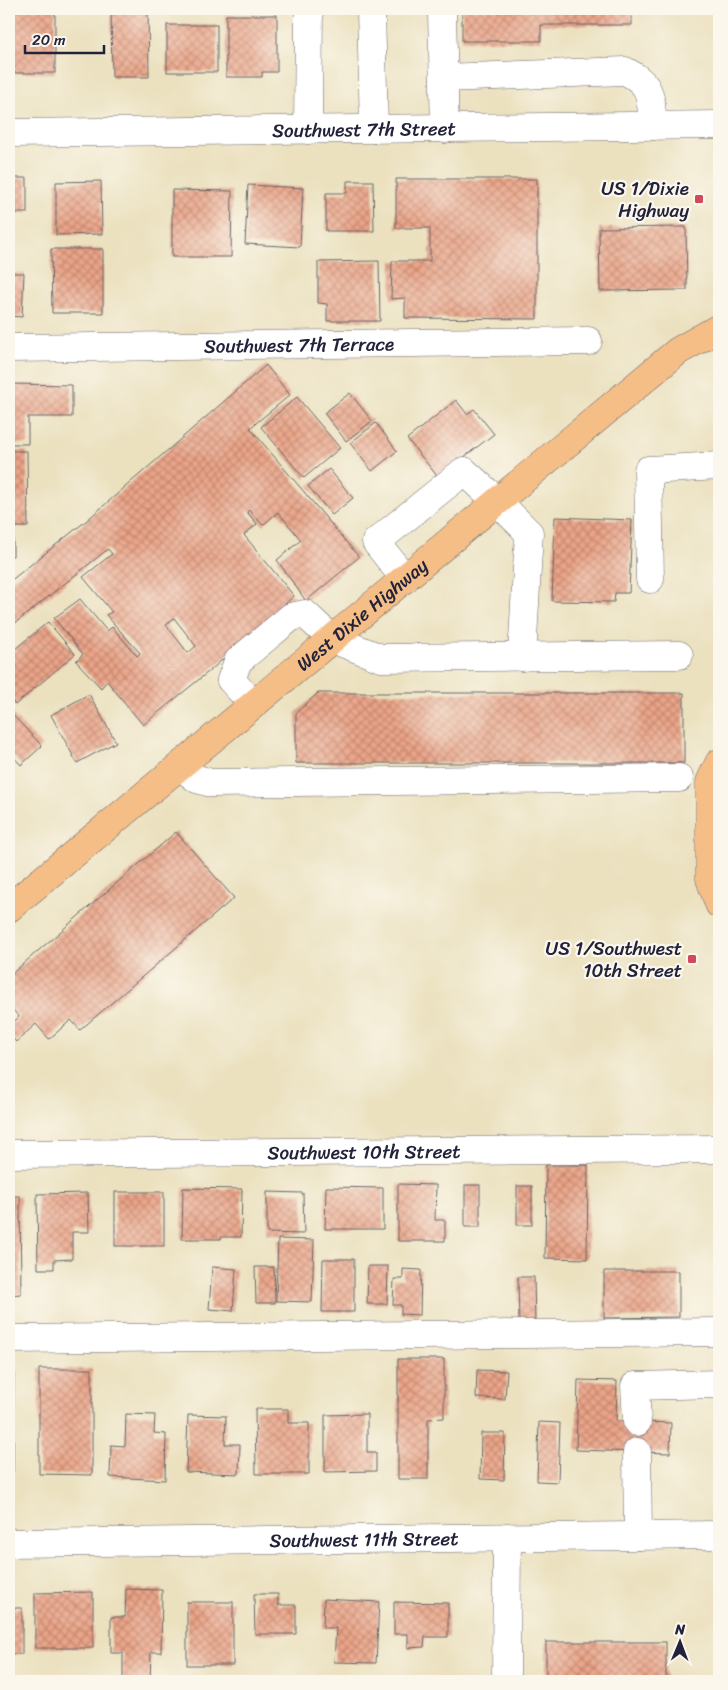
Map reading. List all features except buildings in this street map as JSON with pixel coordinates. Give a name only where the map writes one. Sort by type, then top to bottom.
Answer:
[{"type":"main road","name":"West Dixie Highway","points":[[9,908],[678,351],[719,328]]},
{"type":"main road","points":[[719,763],[710,782],[710,880],[719,904]]},
{"type":"street","points":[[308,130],[309,9]]},
{"type":"street","points":[[371,9],[374,130]]},
{"type":"street","points":[[440,9],[442,14],[445,128]]},
{"type":"street","points":[[444,78],[625,71],[644,83],[650,97],[653,126]]},
{"type":"street","name":"Southwest 7th Street","points":[[9,133],[719,125]]},
{"type":"street","name":"Southwest 7th Terrace","points":[[9,348],[586,341]]},
{"type":"street","points":[[650,579],[648,470],[719,466]]},
{"type":"street","points":[[405,579],[376,542],[464,471],[529,533],[522,657]]},
{"type":"street","points":[[253,704],[232,680],[238,661],[291,617],[304,614],[332,639],[381,658],[679,655]]},
{"type":"street","points":[[180,766],[197,779],[211,783],[679,778]]},
{"type":"street","name":"Southwest 10th Street","points":[[9,1154],[719,1149]]},
{"type":"street","points":[[9,1338],[719,1332]]},
{"type":"street","points":[[637,1422],[635,1386],[719,1384]]},
{"type":"street","points":[[638,1452],[638,1536]]},
{"type":"street","name":"Southwest 11th Street","points":[[9,1543],[719,1535]]},
{"type":"street","points":[[506,1681],[507,1537]]},
{"type":"place","name":"US 1/Dixie Highway","points":[[699,199]]},
{"type":"place","name":"US 1/Southwest 10th Street","points":[[692,959]]}]
